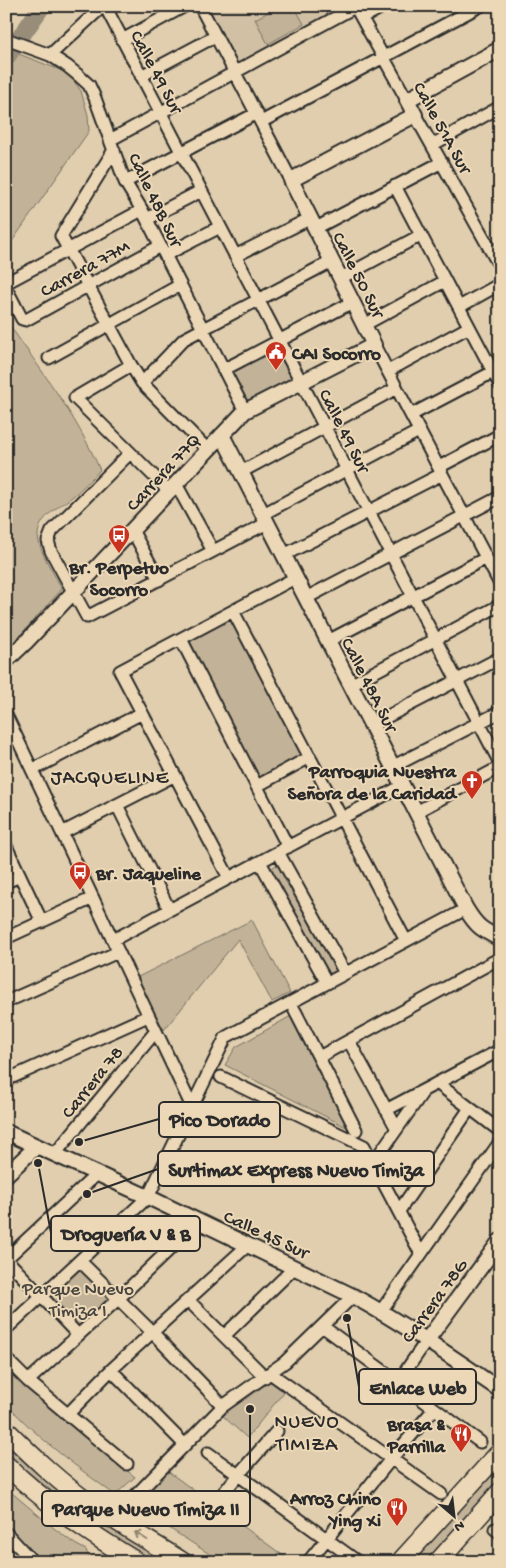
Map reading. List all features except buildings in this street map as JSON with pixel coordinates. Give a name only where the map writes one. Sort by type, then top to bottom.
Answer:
[{"type":"main road","points":[[6,1430],[31,1455],[85,1500],[183,1562]]},
{"type":"main road","points":[[400,1562],[500,1452]]},
{"type":"main road","points":[[6,1465],[30,1488],[64,1515],[137,1562]]},
{"type":"main road","points":[[438,1562],[500,1492]]},
{"type":"street","name":"Calle 49 Sur","points":[[104,6],[500,763]]},
{"type":"street","points":[[50,55],[104,6]]},
{"type":"street","points":[[122,40],[185,6]]},
{"type":"street","name":"Calle 50 Sur","points":[[200,6],[259,117],[374,345],[500,584]]},
{"type":"street","points":[[362,18],[384,6]]},
{"type":"street","points":[[125,182],[181,153],[383,57],[480,6]]},
{"type":"street","points":[[208,450],[142,383],[61,236],[112,145],[160,113],[355,7]]},
{"type":"street","name":"Calle 51A Sur","points":[[355,7],[500,267]]},
{"type":"street","points":[[141,76],[216,36]]},
{"type":"street","name":"Calle 48B Sur","points":[[6,39],[50,55],[78,74],[89,85],[125,182],[163,251],[245,411]]},
{"type":"street","points":[[407,100],[500,49]]},
{"type":"street","points":[[432,145],[500,107]]},
{"type":"street","points":[[291,180],[415,115]]},
{"type":"street","points":[[235,256],[395,186],[442,162]]},
{"type":"street","points":[[395,186],[500,385]]},
{"type":"street","points":[[6,283],[68,250],[201,191]]},
{"type":"street","name":"Carrera 77M","points":[[6,288],[22,319],[26,320],[88,286],[220,227]]},
{"type":"street","points":[[341,278],[421,235]]},
{"type":"street","points":[[142,383],[184,339],[332,260]]},
{"type":"street","points":[[364,325],[445,281]]},
{"type":"street","points":[[459,307],[500,284]]},
{"type":"street","points":[[49,358],[180,285]]},
{"type":"street","points":[[223,370],[353,302]]},
{"type":"street","points":[[388,371],[469,327]]},
{"type":"street","name":"Carrera 77Q","points":[[6,661],[245,411],[374,345]]},
{"type":"street","points":[[131,365],[75,398],[130,453],[172,488],[213,552]]},
{"type":"street","points":[[411,415],[493,372]]},
{"type":"street","points":[[241,472],[397,388]]},
{"type":"street","points":[[130,453],[52,531],[48,541],[51,551],[88,617],[213,552],[346,469],[420,431]]},
{"type":"street","name":"Calle 48A Sur","points":[[222,435],[466,909],[474,923],[500,939]]},
{"type":"street","points":[[284,555],[369,512],[500,435]]},
{"type":"street","points":[[306,598],[500,496]]},
{"type":"street","points":[[132,530],[159,580]]},
{"type":"street","points":[[328,641],[486,558]]},
{"type":"street","points":[[229,878],[120,671],[295,578]]},
{"type":"street","points":[[350,685],[500,605]]},
{"type":"street","points":[[232,611],[406,940]]},
{"type":"street","points":[[181,639],[257,786],[283,849],[345,973]]},
{"type":"street","points":[[371,725],[500,658]]},
{"type":"street","points":[[392,767],[500,712]]},
{"type":"street","points":[[32,770],[142,713]]},
{"type":"street","points":[[6,716],[192,1107]]},
{"type":"street","points":[[257,786],[310,757]]},
{"type":"street","points":[[416,812],[500,767]]},
{"type":"street","points":[[62,833],[175,775]]},
{"type":"street","points":[[112,940],[402,786]]},
{"type":"street","points":[[117,805],[169,910]]},
{"type":"street","points":[[6,846],[42,922]]},
{"type":"street","points":[[260,862],[327,983]]},
{"type":"street","points":[[6,882],[20,876]]},
{"type":"street","points":[[6,938],[93,898]]},
{"type":"street","points":[[6,1329],[148,1197],[226,1037],[466,909]]},
{"type":"street","points":[[6,1002],[118,952]]},
{"type":"street","points":[[319,1057],[500,958]]},
{"type":"street","points":[[295,1011],[356,1130]]},
{"type":"street","points":[[6,1080],[148,1016]]},
{"type":"street","name":"Carrera 78","points":[[55,1154],[156,1031]]},
{"type":"street","points":[[349,1041],[396,1129]]},
{"type":"street","points":[[386,1110],[500,1050]]},
{"type":"street","points":[[221,1077],[364,1146],[421,1254]]},
{"type":"street","points":[[438,1083],[500,1131]]},
{"type":"street","points":[[373,1163],[424,1090]]},
{"type":"street","points":[[399,1211],[470,1108]]},
{"type":"street","name":"Calle 45 Sur","points":[[6,1132],[199,1221],[353,1296],[427,1340],[500,1390]]},
{"type":"street","points":[[381,1311],[500,1142]]},
{"type":"street","points":[[6,1175],[37,1146]]},
{"type":"street","points":[[78,1335],[6,1259],[97,1174]]},
{"type":"street","points":[[28,1381],[118,1299],[199,1221]]},
{"type":"street","name":"Carrera 78G","points":[[398,1382],[500,1241]]},
{"type":"street","points":[[68,1414],[111,1370],[248,1245]]},
{"type":"street","points":[[80,1261],[223,1406]]},
{"type":"street","points":[[224,1336],[295,1267]]},
{"type":"street","points":[[134,1497],[223,1406],[285,1362],[353,1296]]},
{"type":"street","points":[[188,1300],[267,1375],[441,1494]]},
{"type":"street","points":[[322,1326],[480,1442]]},
{"type":"street","points":[[6,1359],[28,1381],[126,1464]]},
{"type":"street","points":[[111,1370],[185,1445]]},
{"type":"street","points":[[308,1562],[434,1409]]},
{"type":"street","points":[[217,1501],[277,1430]]},
{"type":"street","points":[[208,1453],[358,1562]]},
{"type":"street","points":[[6,1533],[33,1562]]},
{"type":"shaded area","points":[[207,6],[343,6],[343,7],[237,64]]},
{"type":"green space","points":[[280,6],[294,6],[304,24],[268,44],[255,19]]},
{"type":"green space","points":[[6,49],[68,73],[81,91],[88,115],[89,131],[6,250]]},
{"type":"green space","points":[[6,320],[69,411],[100,470],[76,494],[50,513],[41,523],[38,536],[39,542],[44,556],[62,589],[13,643],[6,648]]},
{"type":"green space","points":[[276,349],[292,380],[248,403],[232,372]]},
{"type":"green space","points":[[231,618],[303,755],[257,779],[186,641]]},
{"type":"green space","points":[[280,863],[339,970],[326,977],[268,870]]},
{"type":"green space","points":[[252,920],[290,993],[272,1002],[238,939],[164,1030],[136,978]]},
{"type":"green space","points":[[291,1016],[350,1129],[225,1065],[236,1047]]},
{"type":"green space","name":"Parque Nuevo Timiza I","points":[[79,1267],[109,1300],[77,1329],[47,1296]]},
{"type":"green space","points":[[6,1368],[135,1477],[115,1495],[45,1441],[6,1403]]},
{"type":"green space","points":[[269,1381],[284,1392],[247,1438],[223,1416],[235,1402]]},
{"type":"green space","points":[[6,1441],[169,1562],[154,1562],[81,1516],[6,1453]]},
{"type":"green space","points":[[500,1461],[500,1479],[427,1562],[410,1562]]},
{"type":"green space","points":[[166,1470],[292,1562],[222,1562],[136,1507]]},
{"type":"green space","points":[[6,1488],[55,1529],[86,1550],[91,1562],[42,1562],[6,1523]]},
{"type":"waterway","points":[[6,58],[42,6]]},
{"type":"place","name":"CAI Socorro","points":[[276,371]]},
{"type":"place","name":"Br. Perpetuo Socorro","points":[[119,554]]},
{"type":"place","name":"Parroquia Nuestra Señora de la Caridad","points":[[472,800]]},
{"type":"place","name":"Br. Jaqueline","points":[[80,891]]},
{"type":"place","name":"Pico Dorado","points":[[79,1142]]},
{"type":"place","name":"Droguería V & B","points":[[38,1163]]},
{"type":"place","name":"Surtimax Express Nuevo Timiza","points":[[87,1194]]},
{"type":"place","name":"Enlace Web","points":[[347,1318]]},
{"type":"place","name":"Parque Nuevo Timiza II","points":[[250,1409]]},
{"type":"place","name":"Brasa & Parrilla","points":[[461,1453]]},
{"type":"place","name":"Arroz Chino Ying Xi","points":[[397,1527]]},
{"type":"district","name":"JACQUELINE","points":[[110,776]]},
{"type":"district","name":"NUEVO TIMIZA","points":[[307,1432]]}]
